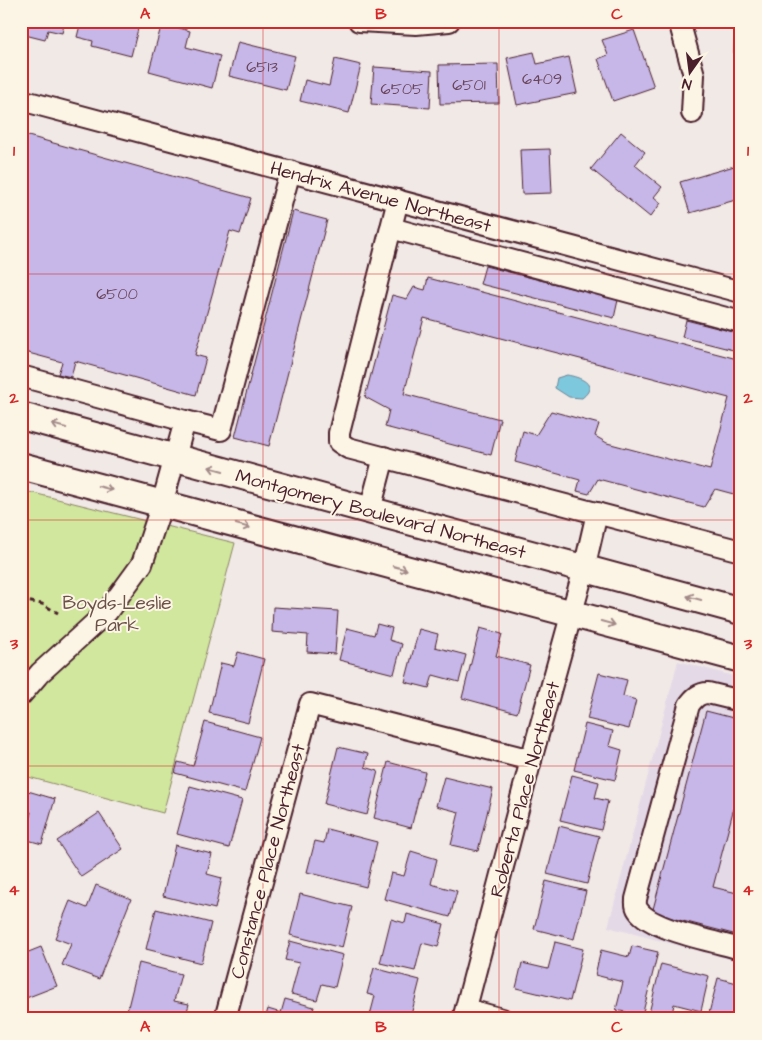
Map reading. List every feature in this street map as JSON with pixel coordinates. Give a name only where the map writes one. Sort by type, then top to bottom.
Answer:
[{"type":"main road","name":"Montgomery Boulevard Northeast","points":[[21,416],[741,611]]},
{"type":"main road","points":[[21,466],[741,659]]},
{"type":"street","points":[[360,21],[416,24],[449,21]]},
{"type":"street","points":[[679,21],[694,75],[692,113]]},
{"type":"street","name":"Hendrix Avenue Northeast","points":[[21,100],[741,292]]},
{"type":"street","points":[[21,376],[221,430],[290,171]]},
{"type":"street","points":[[398,200],[339,432],[339,442],[348,448],[741,551]]},
{"type":"street","points":[[446,242],[453,215]]},
{"type":"street","points":[[391,228],[741,322]]},
{"type":"street","points":[[21,695],[40,673],[107,612],[142,564],[162,504],[185,421]]},
{"type":"street","points":[[370,510],[384,457]]},
{"type":"street","name":"Roberta Place Northeast","points":[[464,1014],[584,569],[597,513]]},
{"type":"street","points":[[741,701],[702,693],[695,697],[689,705],[636,898],[638,911],[661,927],[741,949]]},
{"type":"street","name":"Constance Place Northeast","points":[[225,1019],[310,704],[531,760]]},
{"type":"street","points":[[464,1014],[502,1019]]},
{"type":"path","points":[[21,600],[42,604],[58,613]]},
{"type":"shaded area","points":[[678,661],[741,678],[741,962],[608,927]]},
{"type":"green space","name":"Boyds-Leslie Park","points":[[21,490],[235,543],[163,813],[21,775]]},
{"type":"water","points":[[567,375],[582,379],[588,385],[589,389],[582,398],[569,397],[555,388],[557,378]]},
{"type":"building","points":[[21,21],[65,21],[62,33],[48,30],[45,40],[21,34]]},
{"type":"building","points":[[81,21],[140,21],[131,56],[92,46],[93,41],[77,37]]},
{"type":"building","points":[[735,21],[741,21],[741,53],[734,53]]},
{"type":"building","points":[[162,23],[190,31],[186,47],[220,56],[212,88],[149,71]]},
{"type":"building","points":[[634,30],[654,87],[613,101],[598,59],[608,55],[602,40]]},
{"type":"building","points":[[238,42],[295,56],[286,90],[229,76]]},
{"type":"building","points":[[534,52],[537,64],[569,57],[577,93],[517,105],[507,58]]},
{"type":"building","points":[[335,59],[361,65],[349,113],[300,101],[305,80],[329,86]]},
{"type":"building","points":[[498,64],[499,103],[440,104],[439,65]]},
{"type":"building","points":[[374,67],[432,71],[430,108],[371,104]]},
{"type":"building","points":[[621,132],[645,152],[635,165],[662,187],[654,197],[661,203],[650,217],[591,169]]},
{"type":"building","points":[[21,134],[251,198],[240,234],[230,231],[195,355],[206,358],[196,395],[75,361],[71,377],[58,374],[62,362],[21,351]]},
{"type":"building","points":[[550,149],[552,193],[522,194],[520,150]]},
{"type":"building","points":[[741,164],[741,191],[737,192],[739,199],[690,213],[680,182]]},
{"type":"building","points":[[293,211],[327,220],[269,446],[235,437]]},
{"type":"building","points":[[485,266],[618,300],[614,318],[480,284]]},
{"type":"building","points":[[428,278],[741,360],[738,373],[741,375],[741,496],[715,489],[704,507],[598,479],[589,494],[577,491],[580,480],[515,462],[523,431],[536,435],[551,411],[599,424],[595,436],[607,443],[710,470],[729,398],[424,318],[404,394],[500,419],[491,455],[385,427],[389,410],[365,397],[392,295],[407,299],[414,287],[425,290]]},
{"type":"building","points":[[686,320],[741,334],[741,352],[682,337]]},
{"type":"building","points":[[273,607],[338,611],[335,654],[307,652],[308,635],[272,632]]},
{"type":"building","points":[[377,624],[392,628],[389,640],[402,644],[394,674],[339,660],[347,628],[374,635]]},
{"type":"building","points":[[480,628],[502,634],[496,656],[530,665],[517,713],[462,698]]},
{"type":"building","points":[[419,629],[438,634],[435,647],[466,655],[459,682],[433,675],[429,688],[405,682]]},
{"type":"building","points":[[238,652],[264,659],[248,723],[209,713],[221,663],[234,666]]},
{"type":"building","points":[[599,673],[627,680],[623,696],[636,700],[629,729],[587,719]]},
{"type":"building","points":[[706,711],[741,720],[741,781],[713,887],[741,894],[741,936],[652,913]]},
{"type":"building","points":[[205,722],[260,737],[245,792],[175,773],[178,762],[193,766]]},
{"type":"building","points":[[585,724],[613,731],[609,746],[622,750],[615,780],[574,770]]},
{"type":"building","points":[[338,747],[368,754],[365,767],[378,771],[367,815],[324,804]]},
{"type":"building","points":[[388,762],[425,772],[411,828],[374,818]]},
{"type":"building","points":[[572,775],[599,782],[595,798],[608,801],[601,830],[560,820]]},
{"type":"building","points":[[444,777],[493,789],[478,851],[451,845],[459,812],[436,806]]},
{"type":"building","points":[[190,786],[242,800],[229,848],[177,834]]},
{"type":"building","points":[[21,789],[55,799],[42,844],[24,839],[31,812],[21,809]]},
{"type":"building","points":[[99,813],[123,849],[81,877],[57,841]]},
{"type":"building","points":[[559,826],[599,836],[587,884],[547,874]]},
{"type":"building","points":[[327,829],[377,842],[366,887],[307,872],[315,841],[324,843]]},
{"type":"building","points":[[175,845],[212,854],[207,874],[222,878],[215,909],[163,896]]},
{"type":"building","points":[[411,851],[437,859],[431,884],[457,891],[450,917],[384,899],[391,873],[404,876]]},
{"type":"building","points":[[546,881],[586,891],[574,939],[534,929]]},
{"type":"building","points":[[96,885],[131,899],[99,979],[62,965],[71,944],[55,938],[70,901],[87,908]]},
{"type":"building","points":[[300,894],[352,907],[342,948],[290,935]]},
{"type":"building","points":[[156,909],[211,923],[201,963],[146,949]]},
{"type":"building","points":[[407,914],[444,924],[438,947],[422,943],[415,971],[380,963],[391,919],[405,923]]},
{"type":"building","points":[[290,941],[343,955],[335,987],[322,984],[317,1000],[291,994],[299,963],[285,960]]},
{"type":"building","points":[[555,942],[583,949],[570,1001],[516,988],[522,963],[548,969]]},
{"type":"building","points":[[632,946],[658,952],[642,1016],[616,1010],[623,982],[595,975],[601,950],[629,957]]},
{"type":"building","points":[[41,947],[57,986],[21,1000],[21,955]]},
{"type":"building","points":[[139,963],[181,974],[174,1001],[189,1004],[185,1019],[142,1019],[126,1015]]},
{"type":"building","points":[[661,964],[709,976],[701,1011],[674,1004],[671,1019],[649,1013]]},
{"type":"building","points":[[374,968],[420,980],[410,1019],[369,1019],[375,996],[367,994]]},
{"type":"building","points":[[718,978],[741,984],[741,1019],[715,1019],[708,1017]]},
{"type":"building","points":[[285,999],[314,1007],[311,1019],[265,1019],[268,1009],[281,1013]]}]
